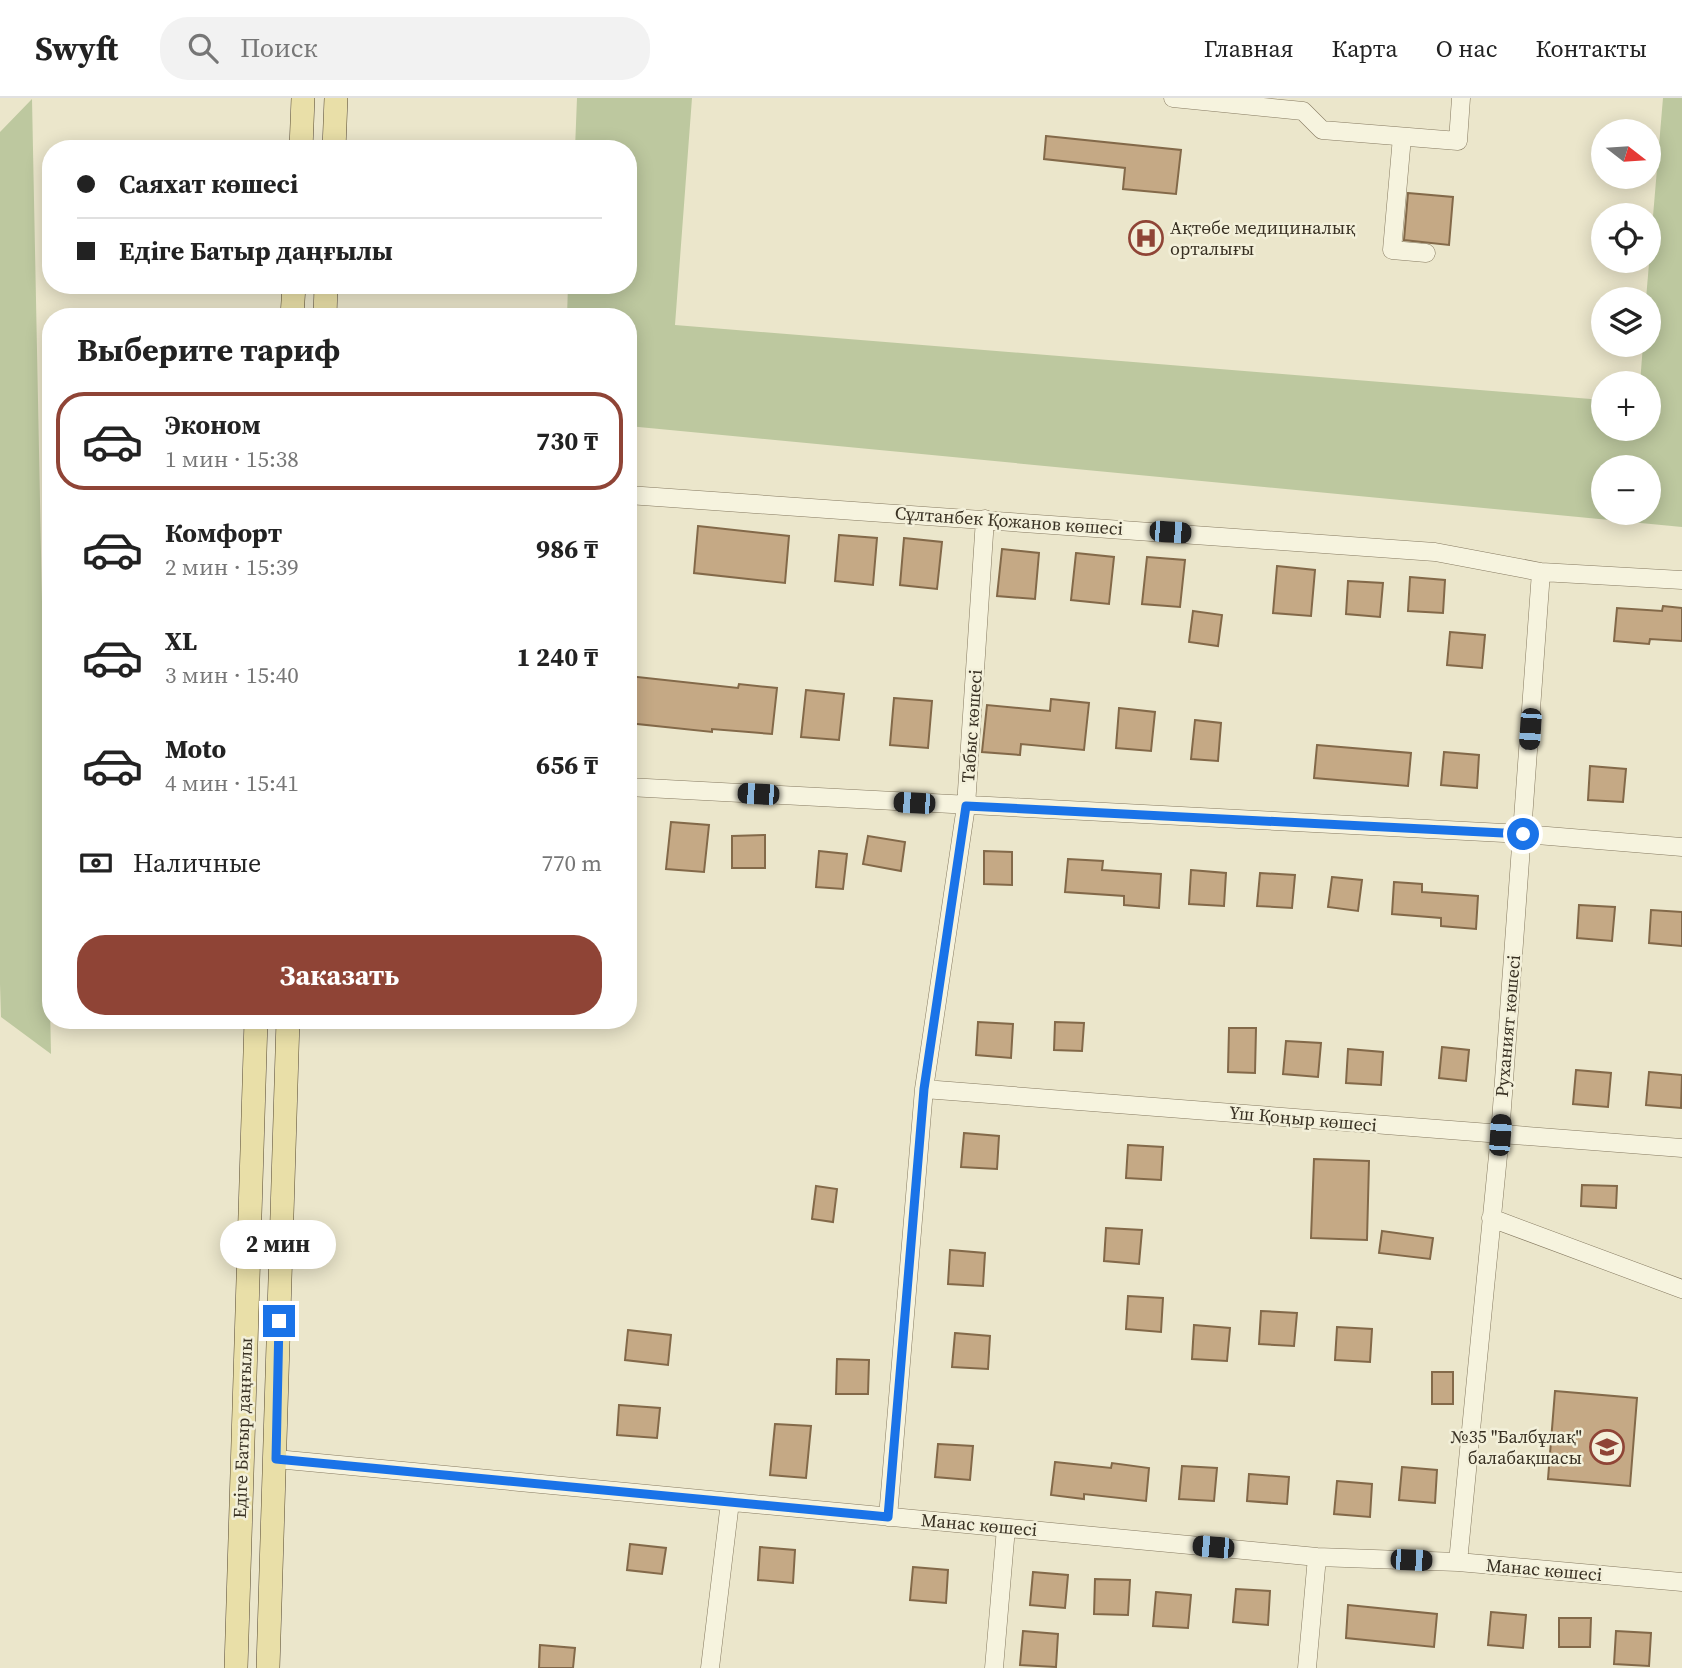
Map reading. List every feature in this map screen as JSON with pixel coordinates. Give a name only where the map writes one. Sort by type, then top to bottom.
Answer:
[{"type":"main road","points":[[301,140],[303,98]]},
{"type":"main road","points":[[334,140],[336,98]]},
{"type":"main road","name":"Едіге Батыр даңғылы","points":[[236,1668],[256,1029]]},
{"type":"main road","name":"Едіге Батыр даңғылы","points":[[268,1668],[288,1029]]},
{"type":"street","points":[[1173,98],[1304,105],[1322,130],[1458,141],[1461,98]]},
{"type":"street","points":[[1402,137],[1392,250],[1426,253]]},
{"type":"street","name":"Сұлтанбек Қожанов көшесі","points":[[637,496],[1435,552],[1541,572],[1682,580]]},
{"type":"street","name":"Табыс көшесі","points":[[888,1517],[924,1089],[966,806],[985,519]]},
{"type":"street","name":"Руханият көшесі","points":[[1458,1562],[1500,1135],[1541,572]]},
{"type":"street","points":[[637,788],[1523,834],[1682,847]]},
{"type":"street","name":"Үш Қоңыр көшесі","points":[[924,1089],[1682,1148]]},
{"type":"street","points":[[1491,1218],[1682,1289]]},
{"type":"street","name":"Манас көшесі","points":[[276,1459],[1317,1557],[1458,1562],[1682,1582]]},
{"type":"street","points":[[710,1668],[730,1502]]},
{"type":"street","points":[[995,1668],[1006,1528]]},
{"type":"street","points":[[1307,1668],[1317,1557]]},
{"type":"green space","points":[[577,98],[692,98],[675,325],[1591,399],[1591,441],[1661,441],[1661,371],[1641,371],[1642,357],[1661,357],[1661,287],[1647,287],[1648,273],[1661,273],[1661,203],[1654,203],[1655,189],[1661,189],[1663,98],[1682,98],[1682,527],[1661,525],[1661,455],[1591,455],[1591,518],[637,427],[637,308],[567,308],[568,294],[637,294],[637,140],[575,140]]},
{"type":"green space","points":[[32,99],[42,602],[42,1029],[51,1029],[51,1054],[1,1017],[0,132]]},
{"type":"building","points":[[1046,136],[1181,150],[1176,194],[1123,189],[1125,168],[1044,159]]},
{"type":"building","points":[[1408,193],[1453,197],[1449,245],[1404,240]]},
{"type":"building","points":[[698,526],[789,536],[785,583],[694,573]]},
{"type":"building","points":[[839,535],[877,538],[873,585],[835,581]]},
{"type":"building","points":[[904,538],[942,542],[937,589],[900,585]]},
{"type":"building","points":[[1002,549],[1039,553],[1035,599],[997,596]]},
{"type":"building","points":[[1076,553],[1114,557],[1109,604],[1071,600]]},
{"type":"building","points":[[1147,557],[1185,560],[1180,607],[1142,604]]},
{"type":"building","points":[[1277,566],[1315,570],[1311,616],[1273,613]]},
{"type":"building","points":[[1410,577],[1445,580],[1443,613],[1408,611]]},
{"type":"building","points":[[1348,581],[1383,583],[1380,617],[1346,614]]},
{"type":"building","points":[[1663,606],[1682,608],[1682,641],[1650,639],[1649,644],[1614,641],[1617,608],[1662,611]]},
{"type":"building","points":[[1193,611],[1222,615],[1218,646],[1189,642]]},
{"type":"building","points":[[1450,632],[1485,635],[1482,668],[1447,665]]},
{"type":"building","points":[[637,677],[738,688],[739,684],[777,688],[772,734],[712,729],[712,732],[637,724]]},
{"type":"building","points":[[806,690],[844,694],[839,740],[801,737]]},
{"type":"building","points":[[894,698],[932,701],[928,748],[890,745]]},
{"type":"building","points":[[1051,699],[1089,703],[1084,750],[1021,744],[1020,755],[982,752],[987,705],[1050,711]]},
{"type":"building","points":[[1119,708],[1155,712],[1151,751],[1116,748]]},
{"type":"building","points":[[1195,720],[1221,723],[1218,761],[1191,759]]},
{"type":"building","points":[[1317,745],[1411,753],[1408,786],[1314,778]]},
{"type":"building","points":[[1444,752],[1479,755],[1477,788],[1441,785]]},
{"type":"building","points":[[1590,766],[1626,769],[1623,802],[1588,800]]},
{"type":"building","points":[[671,822],[709,825],[704,872],[666,869]]},
{"type":"building","points":[[765,835],[765,868],[732,868],[732,836]]},
{"type":"building","points":[[868,836],[905,842],[901,871],[863,864]]},
{"type":"building","points":[[819,851],[847,854],[843,889],[816,887]]},
{"type":"building","points":[[984,851],[1012,852],[1012,885],[984,884]]},
{"type":"building","points":[[1068,859],[1103,861],[1102,870],[1161,874],[1159,908],[1124,905],[1124,896],[1065,892]]},
{"type":"building","points":[[1191,870],[1226,873],[1224,906],[1189,904]]},
{"type":"building","points":[[1260,873],[1295,875],[1292,908],[1257,906]]},
{"type":"building","points":[[1332,877],[1362,880],[1358,911],[1328,907]]},
{"type":"building","points":[[1394,882],[1422,884],[1422,892],[1478,896],[1476,929],[1441,926],[1441,918],[1392,914]]},
{"type":"building","points":[[1579,905],[1615,907],[1612,941],[1577,938]]},
{"type":"building","points":[[1651,910],[1682,912],[1682,946],[1649,943]]},
{"type":"building","points":[[978,1022],[1013,1024],[1011,1058],[976,1055]]},
{"type":"building","points":[[1055,1022],[1084,1023],[1082,1051],[1054,1050]]},
{"type":"building","points":[[1229,1028],[1256,1028],[1255,1073],[1228,1072]]},
{"type":"building","points":[[1286,1041],[1321,1043],[1318,1077],[1283,1074]]},
{"type":"building","points":[[1442,1047],[1469,1050],[1466,1081],[1439,1078]]},
{"type":"building","points":[[1348,1049],[1383,1052],[1381,1085],[1346,1083]]},
{"type":"building","points":[[1576,1070],[1611,1073],[1608,1107],[1573,1104]]},
{"type":"building","points":[[1649,1072],[1682,1075],[1681,1108],[1646,1105]]},
{"type":"building","points":[[964,1133],[999,1136],[997,1169],[961,1167]]},
{"type":"building","points":[[1128,1145],[1163,1147],[1161,1180],[1126,1178]]},
{"type":"building","points":[[1314,1159],[1369,1161],[1367,1240],[1311,1238]]},
{"type":"building","points":[[1582,1185],[1617,1186],[1616,1208],[1581,1206]]},
{"type":"building","points":[[816,1186],[837,1189],[833,1222],[812,1219]]},
{"type":"building","points":[[1106,1228],[1142,1230],[1139,1264],[1104,1261]]},
{"type":"building","points":[[1382,1231],[1433,1238],[1430,1259],[1379,1253]]},
{"type":"building","points":[[950,1250],[985,1253],[983,1286],[948,1284]]},
{"type":"building","points":[[1128,1296],[1163,1298],[1161,1332],[1126,1329]]},
{"type":"building","points":[[1261,1311],[1297,1313],[1294,1346],[1259,1344]]},
{"type":"building","points":[[1194,1325],[1230,1328],[1227,1361],[1192,1359]]},
{"type":"building","points":[[1337,1327],[1372,1329],[1370,1362],[1335,1360]]},
{"type":"building","points":[[628,1330],[671,1335],[668,1365],[625,1360]]},
{"type":"building","points":[[955,1333],[990,1336],[988,1369],[952,1367]]},
{"type":"building","points":[[837,1359],[869,1360],[868,1394],[836,1394]]},
{"type":"building","points":[[1432,1372],[1453,1372],[1453,1404],[1432,1404]]},
{"type":"building","points":[[1555,1391],[1637,1398],[1630,1486],[1548,1479]]},
{"type":"building","points":[[619,1405],[660,1408],[657,1438],[617,1435]]},
{"type":"building","points":[[775,1424],[811,1426],[806,1478],[770,1475]]},
{"type":"building","points":[[938,1444],[973,1446],[970,1480],[935,1477]]},
{"type":"building","points":[[1055,1462],[1111,1468],[1112,1463],[1149,1468],[1146,1501],[1084,1494],[1084,1499],[1051,1495]]},
{"type":"building","points":[[1182,1466],[1217,1468],[1214,1501],[1179,1499]]},
{"type":"building","points":[[1402,1467],[1437,1470],[1435,1503],[1399,1500]]},
{"type":"building","points":[[1249,1474],[1289,1477],[1287,1504],[1247,1501]]},
{"type":"building","points":[[1337,1481],[1372,1484],[1370,1517],[1334,1514]]},
{"type":"building","points":[[630,1544],[666,1548],[662,1574],[627,1570]]},
{"type":"building","points":[[760,1547],[795,1550],[793,1583],[758,1580]]},
{"type":"building","points":[[913,1567],[948,1570],[946,1603],[910,1600]]},
{"type":"building","points":[[1033,1572],[1068,1575],[1065,1608],[1030,1605]]},
{"type":"building","points":[[1095,1579],[1130,1580],[1128,1615],[1094,1614]]},
{"type":"building","points":[[1236,1589],[1270,1591],[1268,1625],[1233,1622]]},
{"type":"building","points":[[1156,1592],[1191,1595],[1188,1628],[1153,1626]]},
{"type":"building","points":[[1348,1605],[1437,1614],[1434,1647],[1346,1638]]},
{"type":"building","points":[[1491,1612],[1526,1615],[1523,1648],[1488,1645]]},
{"type":"building","points":[[1559,1618],[1591,1618],[1590,1647],[1559,1647]]},
{"type":"building","points":[[1023,1631],[1058,1634],[1056,1667],[1020,1665]]},
{"type":"building","points":[[1616,1631],[1651,1633],[1649,1666],[1614,1664]]},
{"type":"building","points":[[540,1645],[575,1648],[573,1668],[539,1668]]},
{"type":"place","name":"Ақтөбе медициналық орталығы","points":[[1146,238]]},
{"type":"place","name":"№35 \"Балбұлақ\" балабақшасы","points":[[1607,1447]]},
{"type":"route","points":[[279,1321],[276,1459],[888,1517],[924,1089],[966,806],[1523,834]]}]
